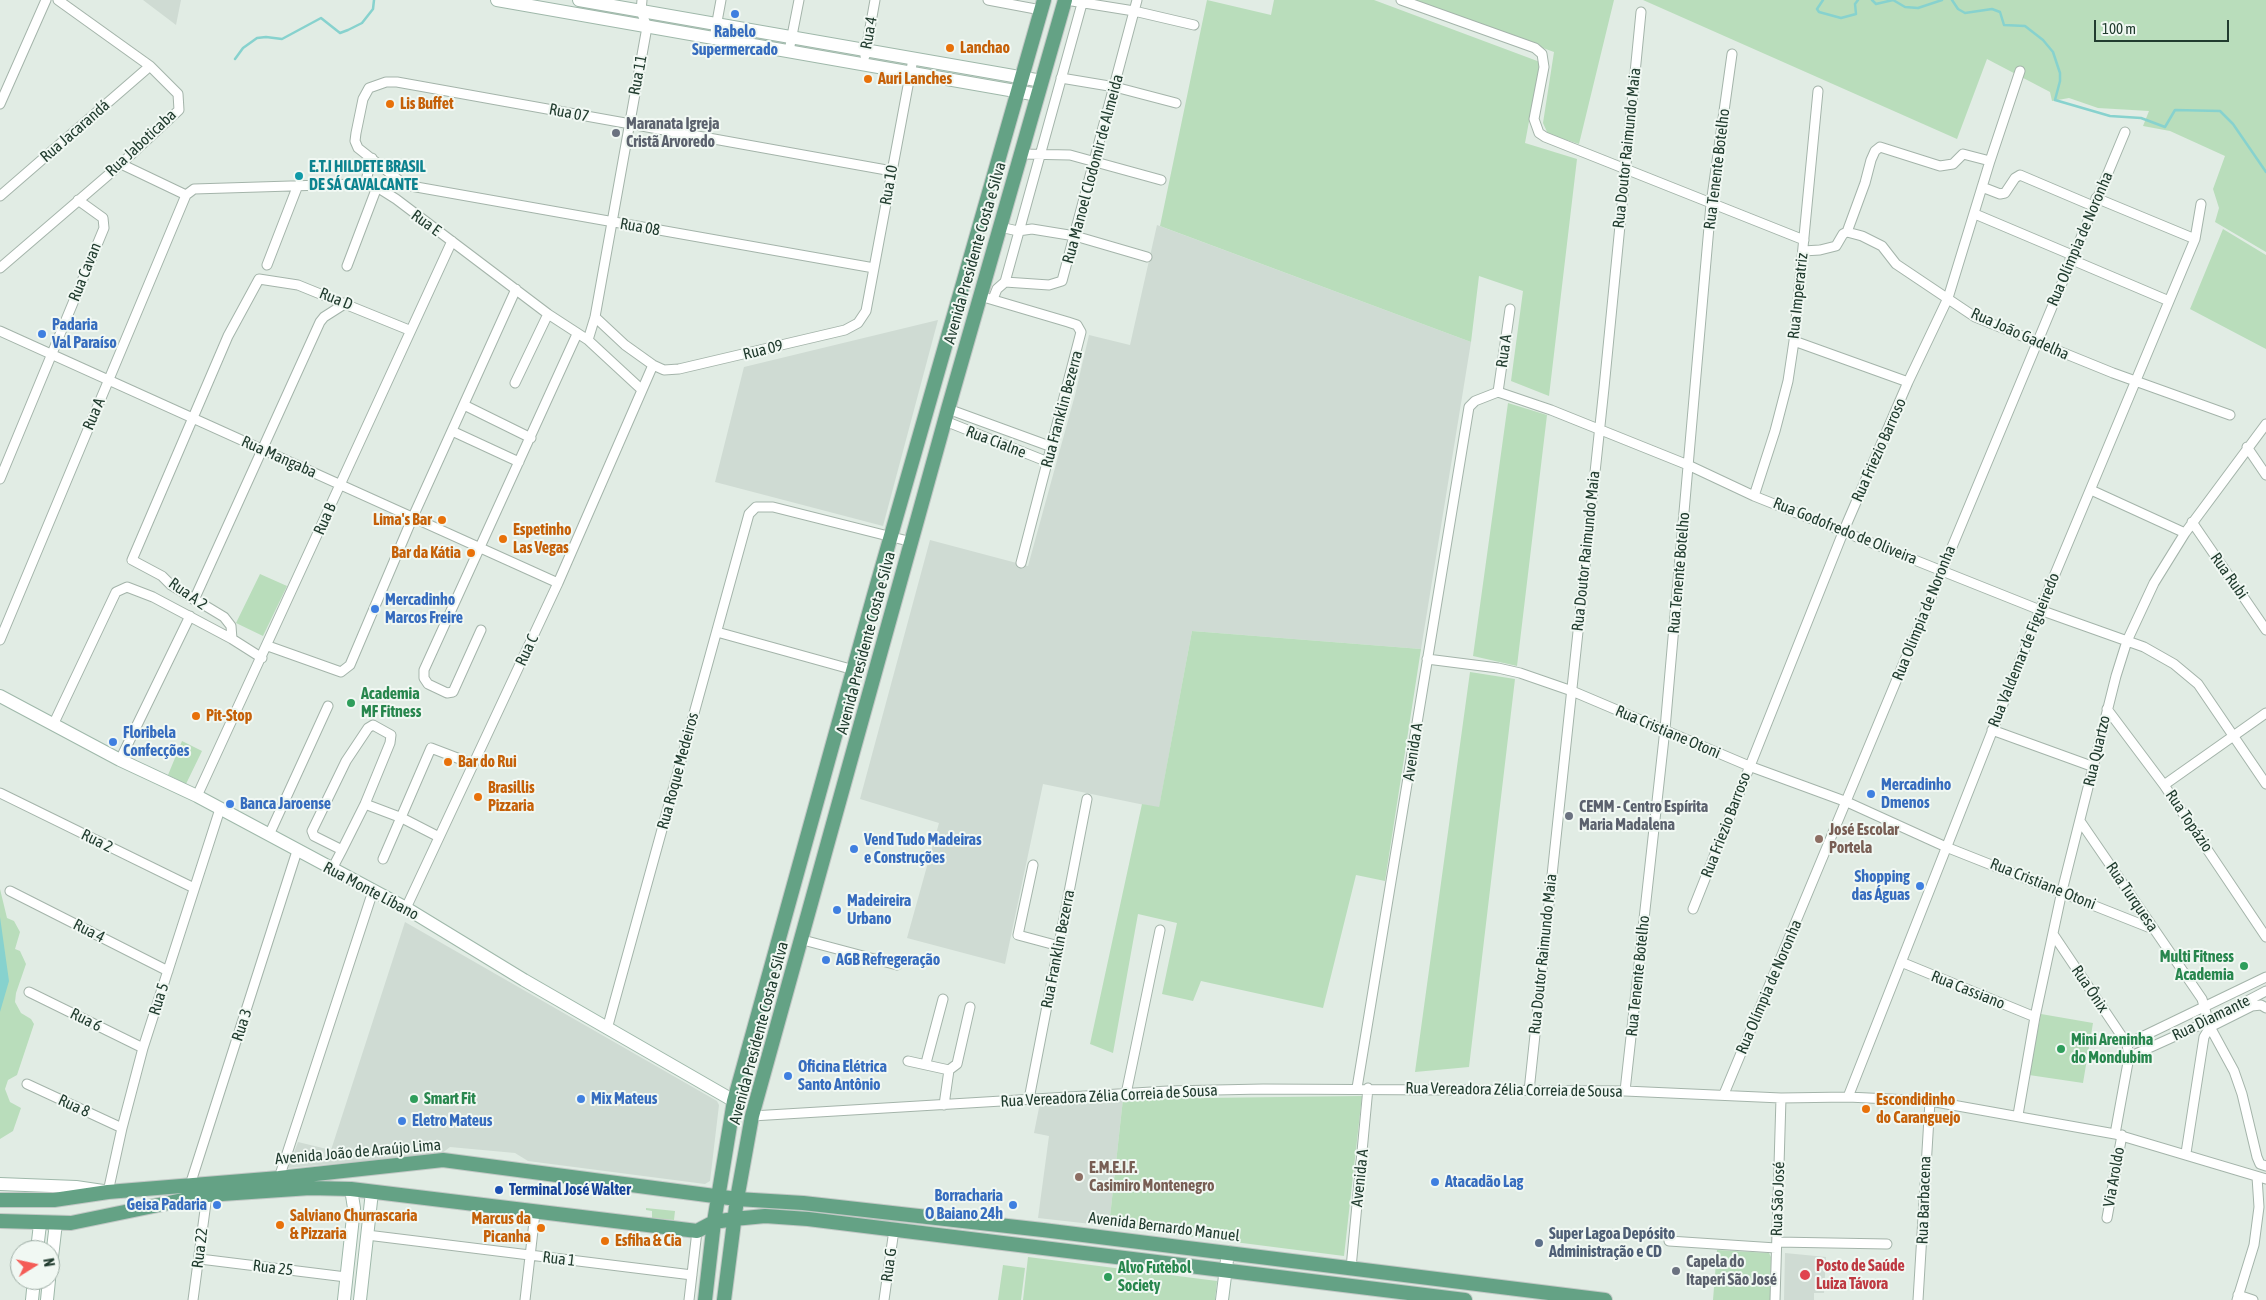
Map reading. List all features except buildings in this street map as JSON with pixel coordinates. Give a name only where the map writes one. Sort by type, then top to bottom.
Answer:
[{"type":"main road","name":"Avenida Presidente Costa e Silva","points":[[724,1300],[737,1199],[752,1116],[803,940],[947,415],[987,298],[1005,207],[1066,0]]},
{"type":"main road","name":"Avenida Presidente Costa e Silva","points":[[705,1300],[714,1222],[734,1101],[1042,5]]},
{"type":"main road","points":[[987,200],[987,205],[994,210],[1005,207]]},
{"type":"main road","points":[[978,231],[989,229],[999,231]]},
{"type":"main road","points":[[825,774],[847,780]]},
{"type":"main road","points":[[768,977],[771,1003],[774,1006],[778,1005],[787,997]]},
{"type":"main road","points":[[755,1025],[762,1020],[772,1022],[775,1029],[774,1041]]},
{"type":"main road","name":"Avenida João de Araújo Lima","points":[[0,1221],[40,1224],[82,1221],[197,1193],[279,1178],[364,1169],[386,1164],[443,1160],[719,1196]]},
{"type":"main road","name":"Avenida João de Araújo Lima","points":[[0,1200],[54,1200],[108,1192],[197,1193],[310,1188],[351,1189],[697,1231]]},
{"type":"main road","name":"Avenida Bernardo Manuel","points":[[719,1196],[803,1203],[1228,1252],[1605,1300]]},
{"type":"main road","points":[[697,1231],[714,1222],[734,1219],[765,1216],[808,1219],[1226,1272],[1466,1300]]},
{"type":"street","points":[[0,104],[46,0]]},
{"type":"street","name":"Rua Jaboticaba","points":[[0,268],[121,164],[179,110],[178,94],[150,66],[58,0]]},
{"type":"street","points":[[497,0],[714,38],[866,52],[1042,81]]},
{"type":"street","points":[[579,0],[642,5],[717,24],[864,66],[1038,95]]},
{"type":"street","points":[[714,38],[721,0]]},
{"type":"street","points":[[790,45],[799,0]]},
{"type":"street","name":"Rua 4","points":[[864,66],[875,0]]},
{"type":"street","points":[[988,0],[1042,5]]},
{"type":"street","points":[[1066,0],[1083,1],[1194,25]]},
{"type":"street","name":"Rua Manoel Clodomir de Almeida","points":[[1005,282],[1059,283],[1064,276],[1137,0]]},
{"type":"street","points":[[1401,0],[1535,48],[1542,54],[1544,67],[1534,119],[1539,132],[1544,137],[1625,167],[1711,204],[1804,240]]},
{"type":"street","points":[[987,298],[1005,282],[1083,1]]},
{"type":"street","points":[[642,5],[647,27]]},
{"type":"street","name":"Rua Doutor Raimundo Maia","points":[[1529,1090],[1572,691],[1641,12]]},
{"type":"street","name":"Rua 11","points":[[595,316],[628,124],[647,27]]},
{"type":"street","name":"Rua Tenente Botelho","points":[[1625,1091],[1665,729],[1711,204],[1732,54]]},
{"type":"street","name":"Rua 10","points":[[866,311],[912,59]]},
{"type":"street","name":"Rua Jacarandá","points":[[0,196],[150,66]]},
{"type":"street","name":"Rua Friezio Barroso","points":[[1694,909],[1844,530],[1908,382],[1948,298],[2020,71]]},
{"type":"street","points":[[1061,78],[1115,87],[1176,103]]},
{"type":"street","name":"Rua 07","points":[[406,185],[358,148],[355,141],[363,99],[369,88],[386,82],[461,92],[892,171]]},
{"type":"street","name":"Rua Imperatriz","points":[[1754,496],[1783,406],[1794,341],[1818,91]]},
{"type":"street","name":"Rua Olímpia de Noronha","points":[[1724,1094],[1847,802],[2071,257],[2084,232],[2125,132]]},
{"type":"street","points":[[1803,251],[1820,250],[1834,246],[1843,234],[1847,232],[1875,151],[1880,148],[1886,148],[1940,166],[1953,164],[1963,154],[1990,161]]},
{"type":"street","points":[[1021,154],[1070,155],[1162,180]]},
{"type":"street","points":[[365,184],[372,158]]},
{"type":"street","points":[[121,164],[189,192]]},
{"type":"street","points":[[1982,187],[2000,194],[2005,192],[2015,178],[2020,175],[2195,239]]},
{"type":"street","name":"Rua E","points":[[189,192],[298,185],[365,184],[376,188],[396,199],[577,334]]},
{"type":"street","points":[[267,265],[298,185]]},
{"type":"street","points":[[396,199],[406,185]]},
{"type":"street","name":"Rua 08","points":[[406,185],[874,268]]},
{"type":"street","points":[[347,266],[376,188]]},
{"type":"street","name":"Rua A","points":[[0,640],[189,192]]},
{"type":"street","name":"Rua Cavan","points":[[52,354],[104,228],[104,218],[78,200]]},
{"type":"street","name":"Rua Valdemar de Figueiredo","points":[[1848,1096],[2040,610],[2195,239],[2201,204]]},
{"type":"street","points":[[1975,214],[2169,300]]},
{"type":"street","points":[[999,231],[1032,229],[1075,236],[1147,257]]},
{"type":"street","name":"Rua João Gadelha","points":[[1847,232],[1862,236],[1882,246],[1896,264],[1975,318],[2104,370],[2135,379],[2230,415]]},
{"type":"street","name":"Rua B","points":[[198,796],[452,241]]},
{"type":"street","name":"Rua D","points":[[193,416],[228,336],[259,279],[290,282],[410,330]]},
{"type":"street","points":[[268,646],[336,671],[342,672],[350,665],[412,519],[516,289]]},
{"type":"street","name":"Rua Franklin Bezerra","points":[[987,298],[1068,322],[1076,325],[1081,332],[1021,563]]},
{"type":"street","points":[[194,600],[261,448],[320,322],[324,317],[346,303]]},
{"type":"street","name":"Rua A","points":[[1498,392],[1510,310]]},
{"type":"street","name":"Rua 09","points":[[595,316],[625,345],[652,365],[664,370],[679,369],[844,330],[858,323],[866,311]]},
{"type":"street","points":[[515,384],[548,314]]},
{"type":"street","points":[[588,340],[595,316]]},
{"type":"street","name":"Rua Mangaba","points":[[0,331],[193,416],[412,519],[558,583]]},
{"type":"street","points":[[481,630],[453,692],[447,693],[428,684],[424,678],[424,670],[577,334],[588,340],[641,390],[652,365]]},
{"type":"street","points":[[1794,341],[1908,382]]},
{"type":"street","points":[[0,479],[52,354]]},
{"type":"street","name":"Rua C","points":[[406,908],[558,583],[641,390]]},
{"type":"street","name":"Rua Godofredo de Oliveira","points":[[1498,392],[1551,410],[1688,465],[1754,496],[1844,530],[2040,610],[2156,653],[2198,684],[2266,784]]},
{"type":"street","name":"Avenida A","points":[[1358,1088],[1469,406],[1475,401],[1498,392]]},
{"type":"street","points":[[464,405],[531,438]]},
{"type":"street","name":"Rua Cialne","points":[[947,415],[1052,447]]},
{"type":"street","name":"Rua Cialne","points":[[947,415],[1048,462]]},
{"type":"street","name":"Rua A 2","points":[[193,416],[132,560],[162,576],[171,585],[224,617],[231,626],[232,639]]},
{"type":"street","name":"Rua Quartzo","points":[[2018,1115],[2035,1017],[2062,891],[2094,768],[2107,709],[2127,641],[2154,583],[2192,522],[2266,424]]},
{"type":"street","points":[[452,431],[519,462]]},
{"type":"street","points":[[2247,447],[2266,475]]},
{"type":"street","points":[[2090,490],[2185,533]]},
{"type":"street","name":"Rua Roque Medeiros","points":[[607,1029],[749,514],[756,507],[773,507],[892,536]]},
{"type":"street","name":"Rua Rubi","points":[[2192,522],[2266,630]]},
{"type":"street","points":[[892,536],[912,542]]},
{"type":"street","points":[[53,725],[116,592],[127,587],[153,597],[190,616],[262,658]]},
{"type":"street","points":[[120,760],[190,616]]},
{"type":"street","points":[[717,632],[854,670]]},
{"type":"street","name":"Rua Cristiane Otoni","points":[[1427,659],[1498,668],[1572,691],[1749,766],[1847,802],[1946,847],[2062,891],[2153,929]]},
{"type":"street","name":"Rua Monte Líbano","points":[[0,696],[120,760],[198,796],[332,870],[406,908],[607,1029],[734,1101]]},
{"type":"street","points":[[269,835],[328,706]]},
{"type":"street","name":"Rua Topázio","points":[[2107,709],[2164,785],[2266,937]]},
{"type":"street","points":[[2164,785],[2266,713]]},
{"type":"street","points":[[332,870],[342,850],[365,804],[390,743],[389,733],[373,725],[368,728],[346,761],[312,831],[314,836],[342,850]]},
{"type":"street","points":[[1992,730],[2094,768]]},
{"type":"street","points":[[383,859],[431,748],[473,764]]},
{"type":"street","name":"Rua 2","points":[[0,793],[194,888]]},
{"type":"street","name":"Rua Franklin Bezerra","points":[[1029,1099],[1087,799]]},
{"type":"street","points":[[365,804],[402,818],[439,837]]},
{"type":"street","name":"Rua 5","points":[[108,1192],[122,1128],[144,1048],[220,809]]},
{"type":"street","name":"Rua Turquesa","points":[[2080,821],[2120,876],[2206,1007],[2209,1024],[2234,1071],[2248,1114],[2257,1157],[2260,1164],[2266,1166]]},
{"type":"street","name":"Rua 3","points":[[197,1193],[297,851]]},
{"type":"street","points":[[1033,864],[1018,935],[1059,946]]},
{"type":"street","name":"Rua 4","points":[[10,891],[168,971]]},
{"type":"street","points":[[279,1178],[373,891]]},
{"type":"street","points":[[1126,1094],[1160,930]]},
{"type":"street","name":"Rua Ônix","points":[[2053,934],[2127,1044],[2129,1057],[2118,1135]]},
{"type":"street","points":[[803,940],[897,965]]},
{"type":"street","name":"Rua Cassiano","points":[[1901,962],[2035,1017]]},
{"type":"street","name":"Rua Diamante","points":[[2127,1044],[2266,977]]},
{"type":"street","name":"Rua Diamante","points":[[2129,1057],[2209,1024],[2266,991]]},
{"type":"street","name":"Rua 6","points":[[29,992],[144,1048]]},
{"type":"street","points":[[926,1064],[943,999]]},
{"type":"street","points":[[2209,1024],[2252,1006],[2261,1005],[2266,1008]]},
{"type":"street","points":[[944,1105],[949,1070],[957,1064],[970,1007]]},
{"type":"street","name":"Rua Turquesa","points":[[2186,1154],[2198,1065],[2209,1024]]},
{"type":"street","points":[[908,1060],[949,1070]]},
{"type":"street","name":"Rua 8","points":[[27,1084],[122,1128]]},
{"type":"street","name":"Rua Vereadora Zélia Correia de Sousa","points":[[752,1116],[1126,1094],[1358,1088],[1625,1091],[1781,1098],[1848,1096],[1930,1100],[2018,1115],[2118,1135],[2262,1178]]},
{"type":"street","name":"Avenida A","points":[[1351,1268],[1368,1088]]},
{"type":"street","name":"Rua São José","points":[[1775,1300],[1781,1098]]},
{"type":"street","name":"Rua Barbacena","points":[[1918,1300],[1930,1100]]},
{"type":"street","name":"Via Aroldo","points":[[2107,1218],[2118,1135]]},
{"type":"street","points":[[2253,1300],[2238,1298],[2254,1245],[2262,1178]]},
{"type":"street","points":[[0,1184],[76,1187],[108,1192]]},
{"type":"street","points":[[344,1300],[354,1208],[351,1189]]},
{"type":"street","points":[[360,1300],[372,1192]]},
{"type":"street","name":"Rua 22","points":[[193,1300],[200,1259],[197,1193]]},
{"type":"street","points":[[524,1300],[535,1212]]},
{"type":"street","points":[[54,1240],[56,1223]]},
{"type":"street","points":[[38,1240],[40,1224]]},
{"type":"street","name":"Rua G","points":[[884,1300],[894,1230]]},
{"type":"street","points":[[688,1300],[697,1231]]},
{"type":"street","name":"Rua 1","points":[[368,1235],[692,1275]]},
{"type":"street","points":[[1668,1242],[1777,1245],[1887,1244]]},
{"type":"street","points":[[1222,1300],[1228,1252]]},
{"type":"street","name":"Rua 25","points":[[200,1259],[346,1277]]},
{"type":"shaded area","points":[[143,0],[181,0],[176,25]]},
{"type":"shaded area","points":[[1157,225],[1471,342],[1421,649],[1192,631],[1159,808],[1043,784],[1005,964],[907,938],[939,823],[860,799],[930,540],[1028,566],[1075,395],[1089,335],[1130,345]]},
{"type":"shaded area","points":[[938,320],[883,526],[715,482],[744,367]]},
{"type":"shaded area","points":[[405,922],[717,1101],[719,1105],[710,1181],[705,1184],[528,1161],[515,1153],[450,1147],[441,1154],[288,1168],[298,1142],[331,1150]]},
{"type":"shaded area","name":"E.M.E.I.F. Casimiro Montenegro","points":[[1123,1099],[1109,1226],[1038,1218],[1049,1136],[1034,1133],[1040,1103]]},
{"type":"shaded area","name":"Posto de Saúde Luiza Távora","points":[[1785,1253],[1826,1257],[1824,1293],[1814,1293],[1814,1300],[1784,1300]]},
{"type":"green space","points":[[1207,0],[1271,15],[1274,0],[1374,0],[1540,62],[1525,143],[1577,159],[1549,396],[1511,381],[1523,291],[1479,276],[1471,342],[1160,226]]},
{"type":"green space","points":[[1410,0],[1614,0],[1579,144],[1548,134],[1543,123],[1554,52]]},
{"type":"green space","points":[[1643,0],[2266,0],[2266,252],[2215,222],[2219,208],[2213,189],[2225,156],[2170,131],[2143,126],[2149,111],[2098,108],[2069,98],[2052,101],[2050,92],[1987,59],[1957,139]]},
{"type":"green space","points":[[2223,229],[2266,255],[2266,349],[2190,309]]},
{"type":"green space","points":[[1508,403],[1547,415],[1517,666],[1473,656]]},
{"type":"green space","points":[[260,574],[287,586],[263,636],[236,623]]},
{"type":"green space","points":[[1192,631],[1421,649],[1385,881],[1356,875],[1323,1008],[1201,981],[1193,1001],[1162,994],[1177,923],[1138,914],[1113,1053],[1090,1044],[1142,804],[1159,807]]},
{"type":"green space","points":[[1470,672],[1515,679],[1469,1067],[1415,1072]]},
{"type":"green space","points":[[182,741],[202,751],[186,784],[168,775]]},
{"type":"green space","points":[[0,889],[7,918],[14,921],[20,932],[15,949],[20,951],[26,964],[16,993],[15,1002],[21,1013],[31,1019],[34,1024],[17,1075],[8,1080],[5,1089],[10,1102],[21,1108],[13,1131],[0,1139]]},
{"type":"green space","name":"Mini Areninha do Mondubim","points":[[2041,1014],[2093,1023],[2083,1083],[2029,1075]]},
{"type":"green space","points":[[1362,1096],[1344,1256],[1109,1226],[1123,1099]]},
{"type":"green space","points":[[646,1208],[675,1211],[674,1220],[652,1218],[652,1211],[646,1210]]},
{"type":"green space","points":[[1717,1250],[1769,1253],[1771,1257],[1770,1300],[1713,1300]]},
{"type":"green space","name":"Alvo Futebol Society","points":[[1028,1257],[1217,1281],[1215,1300],[1023,1300]]},
{"type":"green space","points":[[1003,1265],[1025,1268],[1021,1300],[998,1300]]},
{"type":"water","points":[[0,917],[9,981],[0,1012]]},
{"type":"waterway","points":[[235,59],[243,48],[257,38],[282,39],[321,18],[340,33],[348,30],[362,23],[373,9],[374,0]]},
{"type":"waterway","points":[[1823,0],[1817,9],[1819,12],[1841,18],[1856,14],[1855,4],[1858,0]]},
{"type":"waterway","points":[[1872,0],[1876,4],[1893,0],[1905,7],[1918,8],[1942,0]]},
{"type":"waterway","points":[[1952,0],[1958,9],[1965,13],[1992,9],[2000,12],[2004,25],[2025,26],[2043,40],[2053,52],[2060,73],[2055,100],[2110,116],[2141,118],[2165,127],[2175,110],[2220,111],[2233,124],[2266,172]]},
{"type":"place","name":"Rabelo Supermercado","points":[[735,14]]},
{"type":"place","name":"Lanchao","points":[[950,48]]},
{"type":"place","name":"Auri Lanches","points":[[868,79]]},
{"type":"place","name":"Lis Buffet","points":[[390,104]]},
{"type":"place","name":"Maranata Igreja Cristã Arvoredo","points":[[616,133]]},
{"type":"place","name":"E.T.I HILDETE BRASIL DE SÁ CAVALCANTE","points":[[299,176]]},
{"type":"place","name":"Padaria Val Paraíso","points":[[42,334]]},
{"type":"place","name":"Lima's Bar","points":[[442,520]]},
{"type":"place","name":"Espetinho Las Vegas","points":[[503,539]]},
{"type":"place","name":"Bar da Kátia","points":[[471,553]]},
{"type":"place","name":"Mercadinho Marcos Freire","points":[[375,609]]},
{"type":"place","name":"Academia MF Fitness","points":[[351,703]]},
{"type":"place","name":"Pit-Stop","points":[[196,716]]},
{"type":"place","name":"Floribela Confecções","points":[[113,742]]},
{"type":"place","name":"Bar do Rui","points":[[448,762]]},
{"type":"place","name":"Mercadinho Dmenos","points":[[1871,794]]},
{"type":"place","name":"Brasillis Pizzaria","points":[[478,797]]},
{"type":"place","name":"Banca Jaroense","points":[[230,804]]},
{"type":"place","name":"CEMM - Centro Espírita Maria Madalena","points":[[1569,816]]},
{"type":"place","name":"José Escolar Portela","points":[[1819,839]]},
{"type":"place","name":"Vend Tudo Madeiras e Construções","points":[[854,849]]},
{"type":"place","name":"Shopping das Águas","points":[[1920,886]]},
{"type":"place","name":"Madeireira Urbano","points":[[837,910]]},
{"type":"place","name":"AGB Refregeração","points":[[826,960]]},
{"type":"place","name":"Multi Fitness Academia","points":[[2244,966]]},
{"type":"place","name":"Mini Areninha do Mondubim","points":[[2061,1049]]},
{"type":"place","name":"Oficina Elétrica Santo Antônio","points":[[788,1076]]},
{"type":"place","name":"Smart Fit","points":[[414,1099]]},
{"type":"place","name":"Mix Mateus","points":[[581,1099]]},
{"type":"place","name":"Escondidinho do Caranguejo","points":[[1866,1109]]},
{"type":"place","name":"Eletro Mateus","points":[[402,1121]]},
{"type":"place","name":"E.M.E.I.F. Casimiro Montenegro","points":[[1079,1177]]},
{"type":"place","name":"Atacadão Lag","points":[[1435,1182]]},
{"type":"place","name":"Terminal José Walter","points":[[499,1190]]},
{"type":"place","name":"Geisa Padaria","points":[[217,1205]]},
{"type":"place","name":"Borracharia O Baiano 24h","points":[[1013,1205]]},
{"type":"place","name":"Salviano Churrascaria & Pizzaria","points":[[280,1225]]},
{"type":"place","name":"Marcus da Picanha","points":[[541,1228]]},
{"type":"place","name":"Esfiha & Cia","points":[[605,1241]]},
{"type":"place","name":"Super Lagoa Depósito Administração e CD","points":[[1539,1243]]},
{"type":"place","name":"Capela do Itaperi São José","points":[[1676,1271]]},
{"type":"place","name":"Posto de Saúde Luiza Távora","points":[[1805,1275]]},
{"type":"place","name":"Alvo Futebol Society","points":[[1108,1277]]}]
